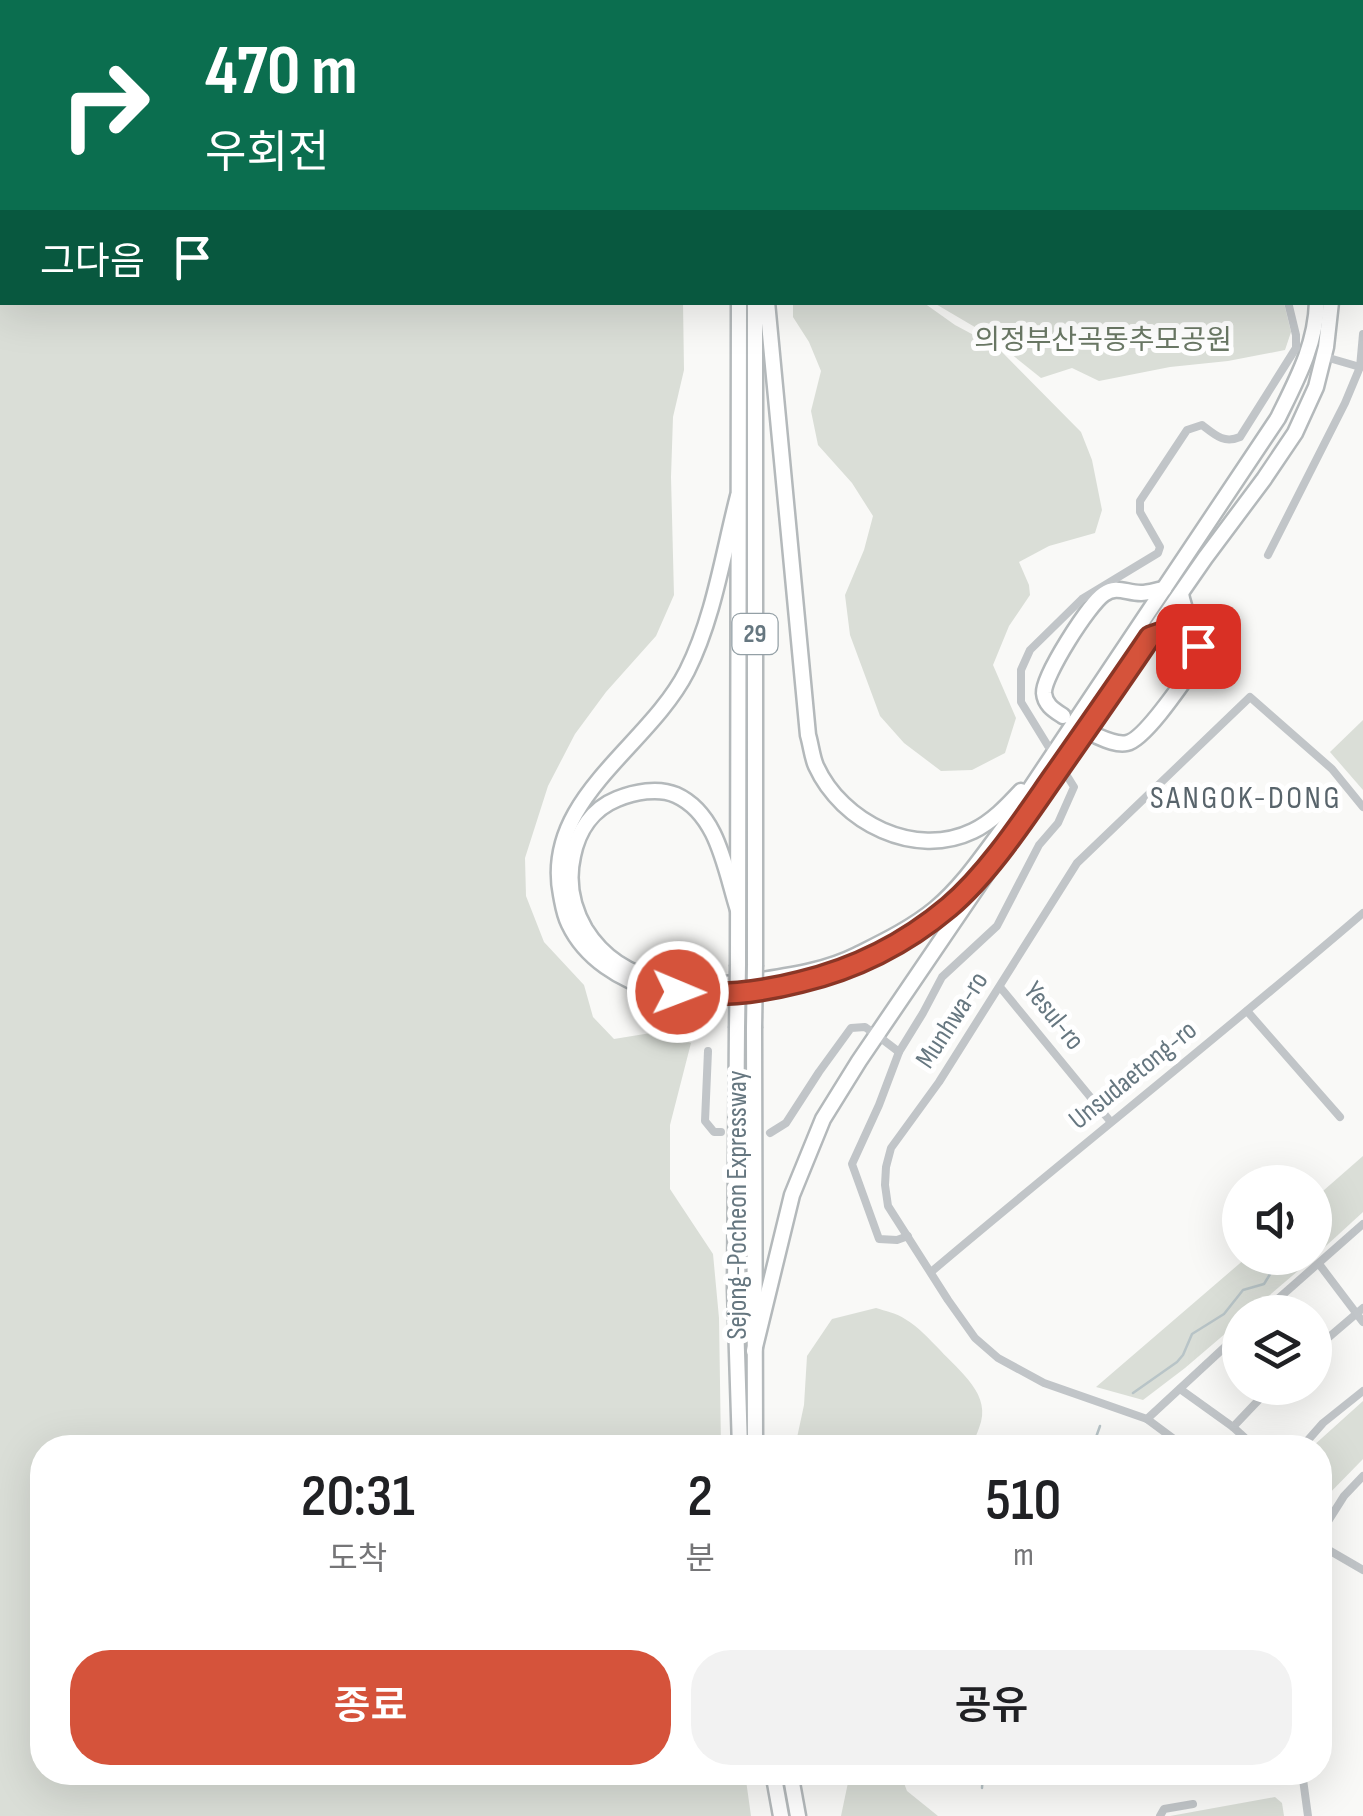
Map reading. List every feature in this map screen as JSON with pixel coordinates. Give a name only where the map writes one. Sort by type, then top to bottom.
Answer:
[{"type":"highway","name":"Sejong-Pocheon Expressway","points":[[739,305],[735,1289],[740,1435]]},
{"type":"highway","name":"Sejong-Pocheon Expressway","points":[[754,1435],[755,305]]},
{"type":"highway","points":[[766,305],[808,735],[816,765],[835,795],[856,815],[892,836],[919,841],[943,840],[989,822],[1046,765]]},
{"type":"highway","points":[[738,910],[714,833],[694,804],[671,792],[644,791],[615,800],[597,811],[575,843],[570,870],[572,899],[592,941],[612,959],[656,980],[717,986],[805,974],[852,958],[935,909],[1008,822],[1278,418],[1306,360],[1317,305]]},
{"type":"highway","points":[[754,1350],[792,1195],[823,1119],[1010,839],[1294,433],[1316,387],[1331,305]]},
{"type":"highway","points":[[738,496],[704,634],[686,672],[648,728],[582,801],[566,829],[558,860],[559,885],[564,915],[585,950],[626,979],[653,989],[704,996],[776,988],[821,977],[880,954],[916,932],[951,905],[1010,839]]},
{"type":"highway","points":[[1063,716],[1048,706],[1044,695],[1046,681],[1102,595],[1117,588],[1140,593],[1164,589]]},
{"type":"highway","points":[[1129,591],[1139,603],[1143,622]]},
{"type":"highway","points":[[1097,736],[1123,744],[1132,742],[1147,729],[1200,658],[1181,594]]},
{"type":"highway","points":[[1150,637],[1170,630],[1192,632]]},
{"type":"highway","points":[[775,1785],[781,1816]]},
{"type":"highway","points":[[792,1785],[798,1816]]},
{"type":"street","points":[[1048,746],[1020,702],[1021,670],[1030,650],[1082,599],[1158,553],[1160,547],[1140,512],[1140,501],[1187,430],[1202,426],[1220,440],[1240,437],[1300,349],[1289,305]]},
{"type":"street","points":[[1268,555],[1345,404],[1360,368],[1363,334]]},
{"type":"street","points":[[1329,358],[1360,368]]},
{"type":"street","name":"Munhwa-ro","points":[[1169,1435],[1146,1418],[1044,1383],[998,1358],[975,1338],[888,1206],[884,1185],[891,1148],[939,1082],[1077,864],[1250,697],[1332,770],[1363,807]]},
{"type":"street","points":[[908,1236],[878,1239],[852,1164],[898,1052],[942,977],[998,926],[1038,845],[1058,823],[1074,787],[1064,771]]},
{"type":"street","name":"Unsudaetong-ro","points":[[930,1272],[1363,913]]},
{"type":"street","name":"Yesul-ro","points":[[1000,987],[1110,1121]]},
{"type":"street","points":[[1247,1012],[1340,1117]]},
{"type":"street","points":[[770,1133],[786,1123],[852,1028],[865,1027],[872,1032]]},
{"type":"street","points":[[882,1040],[898,1052]]},
{"type":"street","points":[[708,1051],[705,1121],[714,1132],[721,1132]]},
{"type":"street","points":[[1332,1252],[1363,1224]]},
{"type":"street","points":[[1283,1295],[1306,1275]]},
{"type":"street","points":[[1329,1275],[1360,1311],[1363,1322]]},
{"type":"street","points":[[1332,1335],[1360,1311]]},
{"type":"street","points":[[1146,1418],[1222,1350]]},
{"type":"street","points":[[1180,1389],[1241,1435]]},
{"type":"street","points":[[1312,1435],[1363,1391]]},
{"type":"street","points":[[1232,1427],[1253,1405]]},
{"type":"street","points":[[1332,1515],[1363,1476]]},
{"type":"street","points":[[1332,1552],[1363,1570]]},
{"type":"street","points":[[1304,1785],[1308,1816]]},
{"type":"street","points":[[1160,1816],[1164,1809],[1193,1804]]},
{"type":"green space","points":[[0,305],[683,305],[684,370],[673,417],[671,477],[674,595],[656,636],[575,734],[548,786],[525,858],[526,896],[544,942],[584,985],[593,1017],[614,1039],[663,1031],[691,1043],[670,1125],[670,1189],[713,1254],[719,1318],[721,1435],[30,1435],[30,1785],[747,1785],[751,1816],[0,1816]]},
{"type":"green space","points":[[793,305],[927,305],[998,348],[1081,432],[1092,460],[1102,510],[1095,533],[1049,546],[1019,562],[1030,595],[1009,626],[993,665],[1016,718],[1005,753],[972,770],[941,771],[904,743],[880,716],[850,635],[845,595],[873,516],[852,483],[818,445],[811,411],[821,371],[793,317]]},
{"type":"green space","name":"의정부산곡동추모공원","points":[[937,305],[1284,305],[1291,332],[1285,350],[1099,381],[1072,368],[1041,378],[985,333]]},
{"type":"green space","points":[[1363,720],[1363,790],[1330,752]]},
{"type":"green space","points":[[1363,1156],[1363,1212],[1332,1240],[1332,1183]]},
{"type":"green space","points":[[1226,1275],[1293,1275],[1270,1295],[1222,1295],[1222,1336],[1143,1400],[1096,1387]]},
{"type":"green space","points":[[876,1308],[915,1326],[978,1395],[982,1416],[976,1435],[798,1435],[807,1356],[832,1319]]},
{"type":"green space","points":[[1363,1401],[1363,1459],[1332,1491],[1332,1435],[1325,1435]]},
{"type":"green space","points":[[847,1785],[905,1785],[938,1816],[841,1816]]},
{"type":"green space","points":[[1275,1797],[1282,1803],[1284,1816],[1170,1816]]},
{"type":"waterway","points":[[1133,1393],[1177,1362],[1192,1334],[1224,1314],[1243,1290],[1264,1284],[1270,1275]]},
{"type":"waterway","points":[[1097,1435],[1100,1426]]},
{"type":"district","name":"SANGOK-DONG","points":[[1246,798]]},
{"type":"route","points":[[678,992],[704,996],[776,988],[821,977],[880,954],[916,932],[951,905],[1010,839],[1150,637],[1170,630],[1192,632],[1198,646]]}]
